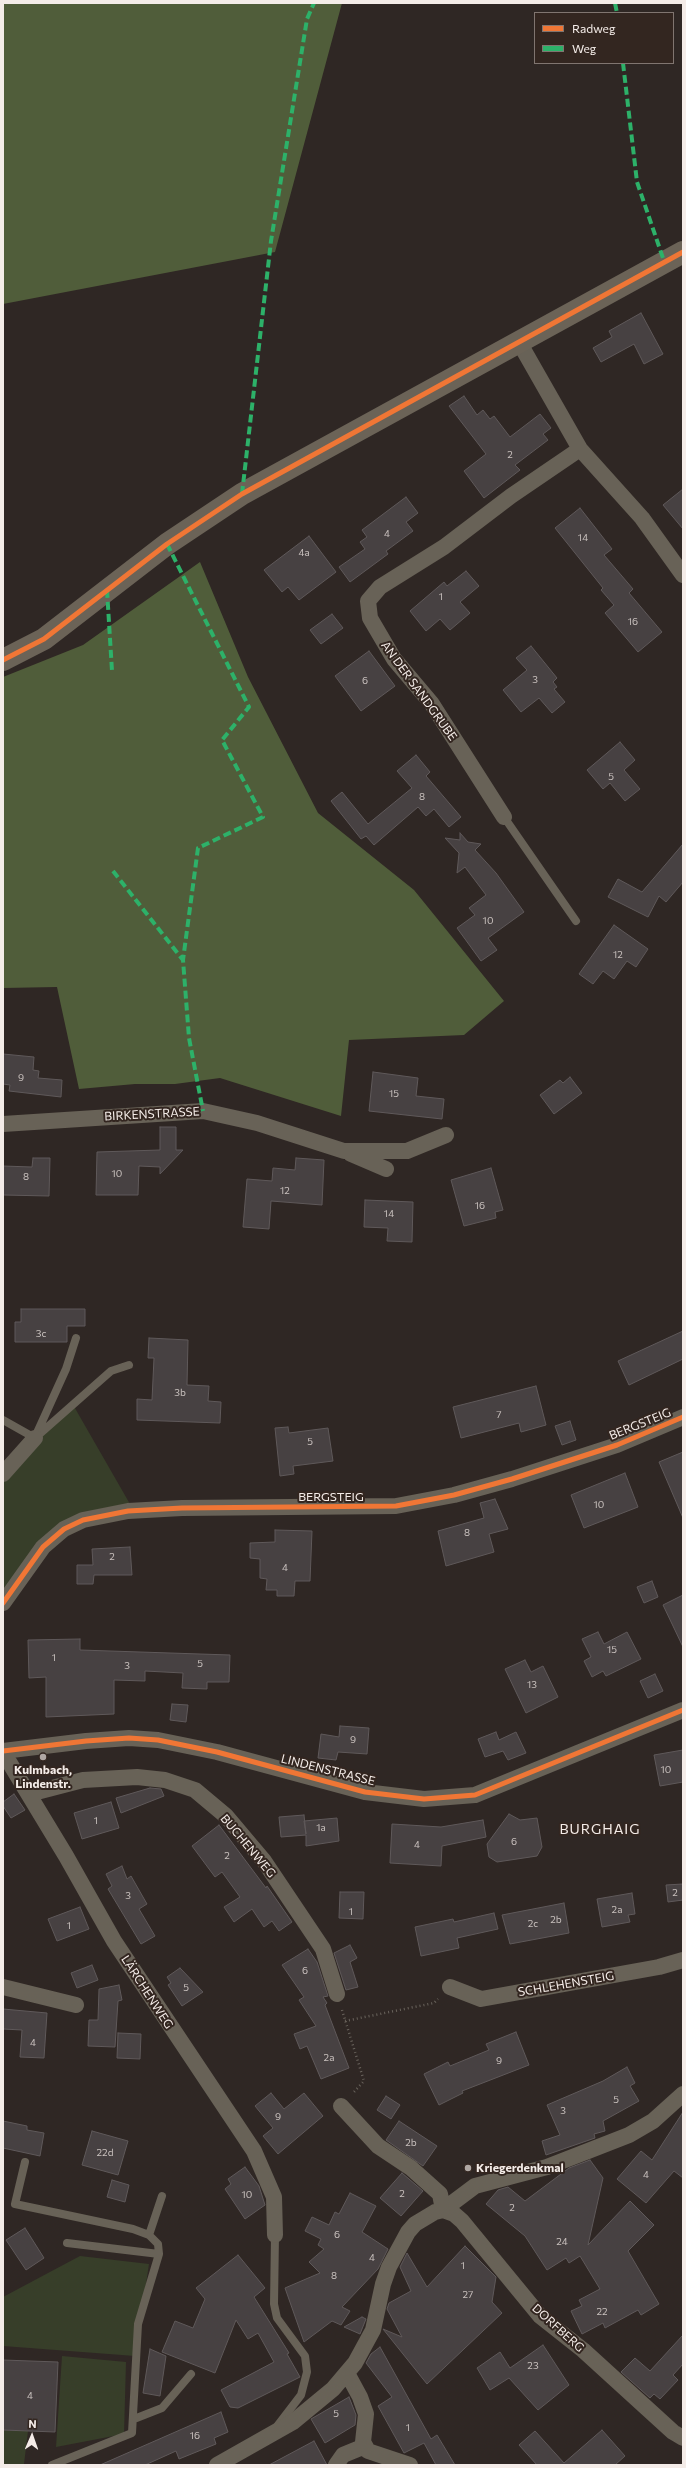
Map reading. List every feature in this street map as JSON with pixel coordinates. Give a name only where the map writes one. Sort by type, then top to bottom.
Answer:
[{"type":"street","points":[[3,660],[44,639],[167,544],[242,494],[683,252]]},
{"type":"street","points":[[519,342],[580,448],[642,518],[683,576]]},
{"type":"street","name":"AN DER SANDGRUBE","points":[[504,817],[432,704],[394,659],[370,618],[368,602],[380,587],[444,547],[511,496],[580,448]]},
{"type":"street","name":"BIRKENSTRASSE","points":[[3,1124],[203,1111],[257,1123],[344,1151],[386,1169]]},
{"type":"street","name":"BIRKENSTRASSE","points":[[344,1151],[408,1151],[446,1135]]},
{"type":"street","name":"BERGSTEIG","points":[[3,1603],[43,1547],[64,1529],[83,1520],[128,1511],[182,1508],[396,1506],[454,1495],[512,1478],[617,1445],[683,1417]]},
{"type":"street","points":[[3,1474],[35,1438]]},
{"type":"street","name":"LINDENSTRASSE","points":[[3,1751],[86,1741],[129,1738],[158,1740],[218,1752],[365,1792],[424,1799],[475,1795],[683,1710]]},
{"type":"street","name":"LÄRCHENWEG","points":[[3,1751],[114,1941],[254,2151],[274,2197],[276,2235]]},
{"type":"street","name":"BUCHENWEG","points":[[29,1794],[83,1780],[136,1777],[165,1780],[195,1790],[226,1816],[264,1861],[323,1950],[337,1994]]},
{"type":"street","name":"SCHLEHENSTEIG","points":[[450,1987],[481,1999],[660,1967],[683,1960]]},
{"type":"street","points":[[3,1987],[76,2006]]},
{"type":"street","points":[[217,2465],[293,2422],[333,2389],[347,2373],[355,2363],[373,2330],[383,2284],[400,2244],[415,2224],[435,2212],[443,2210],[475,2186],[547,2167],[629,2135],[653,2121],[683,2094]]},
{"type":"street","points":[[342,2106],[378,2146],[411,2168],[440,2194],[443,2210]]},
{"type":"street","name":"DORFBERG","points":[[443,2210],[454,2214],[462,2221],[540,2316],[583,2350],[662,2423],[683,2438]]},
{"type":"street","points":[[347,2373],[360,2397],[366,2414],[363,2442],[365,2446],[368,2450],[375,2454],[410,2465]]},
{"type":"street","points":[[336,2465],[343,2455],[365,2446]]},
{"type":"lane","points":[[504,817],[576,921]]},
{"type":"lane","points":[[35,1438],[66,1369],[76,1338]]},
{"type":"lane","points":[[35,1438],[111,1371],[129,1365]]},
{"type":"lane","points":[[3,1420],[35,1438]]},
{"type":"lane","points":[[25,2162],[15,2204],[133,2229],[149,2235],[158,2244],[159,2254],[138,2324],[135,2356],[134,2419],[132,2433],[52,2465]]},
{"type":"lane","points":[[149,2235],[162,2196]]},
{"type":"lane","points":[[267,2436],[291,2410],[301,2396],[307,2372],[305,2356],[277,2318],[274,2304],[276,2235]]},
{"type":"lane","points":[[67,2243],[159,2254]]},
{"type":"lane","points":[[134,2419],[162,2408],[191,2374]]},
{"type":"path","points":[[345,2021],[434,2003],[450,1987]]},
{"type":"path","points":[[337,1994],[364,2082],[342,2106]]},
{"type":"green space","points":[[3,3],[342,3],[275,252],[3,304]]},
{"type":"green space","points":[[200,562],[248,677],[318,813],[414,890],[504,1001],[464,1035],[349,1040],[341,1116],[220,1078],[175,1084],[135,1084],[79,1089],[57,987],[3,988],[3,677],[83,645]]},
{"type":"green space","points":[[72,1403],[134,1511],[64,1529],[3,1603],[3,1479]]},
{"type":"green space","points":[[80,2256],[149,2264],[135,2356],[3,2346],[3,2297]]},
{"type":"green space","points":[[62,2356],[126,2362],[124,2434],[56,2447]]},
{"type":"green space","points":[[3,2430],[28,2431],[24,2464],[3,2465]]},
{"type":"building","points":[[641,313],[663,354],[644,364],[634,344],[601,362],[593,348],[612,337],[609,331]]},
{"type":"building","points":[[464,396],[477,415],[483,410],[490,419],[494,416],[510,437],[540,414],[551,428],[543,434],[548,440],[515,465],[520,470],[484,498],[464,471],[486,454],[449,406]]},
{"type":"building","points":[[683,489],[683,529],[663,505]]},
{"type":"building","points":[[406,497],[418,513],[406,522],[413,531],[386,551],[388,554],[350,582],[339,567],[365,549],[360,542],[367,537],[362,530]]},
{"type":"building","points":[[580,508],[612,549],[604,555],[633,589],[629,593],[662,632],[638,652],[605,613],[614,605],[601,590],[603,588],[555,528]]},
{"type":"building","points":[[309,536],[336,572],[299,600],[288,587],[282,592],[264,570]]},
{"type":"building","points":[[466,571],[479,586],[460,602],[470,613],[450,630],[440,619],[426,631],[410,611],[444,582],[447,586]]},
{"type":"building","points":[[332,614],[343,628],[321,644],[310,630]]},
{"type":"building","points":[[531,646],[557,678],[553,682],[557,687],[554,689],[565,702],[552,713],[539,698],[521,712],[503,690],[527,670],[516,658]]},
{"type":"building","points":[[369,651],[395,686],[361,711],[335,676]]},
{"type":"building","points":[[620,742],[635,760],[624,770],[640,789],[625,801],[610,783],[603,789],[587,770]]},
{"type":"building","points":[[416,755],[430,772],[426,776],[461,817],[449,827],[434,809],[426,816],[418,807],[374,845],[366,836],[361,839],[331,801],[342,792],[368,824],[412,788],[397,771]]},
{"type":"building","points":[[460,833],[468,842],[481,844],[475,850],[496,873],[524,912],[488,938],[497,950],[481,961],[457,928],[475,915],[469,908],[486,895],[465,867],[457,873],[459,853],[445,838],[460,840]]},
{"type":"building","points":[[683,844],[683,882],[666,902],[659,896],[648,917],[608,897],[618,879],[642,892]]},
{"type":"building","points":[[614,925],[648,949],[636,967],[627,961],[614,979],[603,971],[593,984],[579,974]]},
{"type":"building","points":[[3,1054],[34,1057],[33,1070],[39,1071],[38,1078],[62,1080],[61,1097],[9,1091],[10,1085],[3,1084]]},
{"type":"building","points":[[373,1072],[418,1078],[416,1096],[444,1099],[442,1119],[369,1111]]},
{"type":"building","points":[[570,1077],[582,1093],[554,1114],[540,1095],[560,1080],[563,1083]]},
{"type":"building","points":[[160,1127],[176,1127],[176,1150],[183,1150],[160,1174],[160,1167],[139,1166],[138,1195],[96,1195],[97,1152],[160,1150]]},
{"type":"building","points":[[33,1158],[50,1158],[49,1196],[3,1195],[3,1166],[32,1167]]},
{"type":"building","points":[[296,1158],[324,1160],[322,1205],[271,1201],[269,1229],[243,1227],[247,1179],[272,1181],[273,1168],[295,1170]]},
{"type":"building","points":[[491,1168],[503,1210],[495,1212],[496,1218],[464,1226],[451,1180]]},
{"type":"building","points":[[365,1200],[413,1202],[412,1242],[387,1241],[388,1228],[364,1227]]},
{"type":"building","points":[[21,1309],[85,1309],[85,1326],[67,1326],[67,1342],[15,1342],[15,1322],[21,1322]]},
{"type":"building","points":[[683,1331],[683,1359],[629,1385],[618,1361]]},
{"type":"building","points":[[149,1338],[188,1340],[187,1385],[209,1386],[208,1401],[221,1402],[220,1423],[137,1420],[137,1399],[152,1400],[154,1358],[148,1358]]},
{"type":"building","points":[[536,1386],[546,1425],[521,1432],[519,1423],[461,1438],[453,1407]]},
{"type":"building","points":[[570,1421],[576,1440],[562,1445],[555,1426]]},
{"type":"building","points":[[288,1427],[289,1433],[328,1428],[333,1461],[293,1466],[294,1474],[280,1476],[275,1428]]},
{"type":"building","points":[[683,1452],[683,1518],[659,1462]]},
{"type":"building","points":[[625,1473],[638,1507],[584,1528],[571,1495]]},
{"type":"building","points":[[495,1499],[508,1529],[489,1534],[494,1552],[446,1566],[438,1531],[484,1518],[480,1503]]},
{"type":"building","points":[[275,1530],[312,1531],[310,1581],[295,1581],[294,1596],[277,1596],[277,1590],[266,1590],[267,1579],[260,1578],[260,1559],[250,1558],[250,1543],[275,1542]]},
{"type":"building","points":[[130,1547],[132,1575],[94,1575],[93,1584],[77,1584],[77,1565],[93,1565],[92,1549]]},
{"type":"building","points":[[652,1581],[658,1597],[644,1603],[637,1587]]},
{"type":"building","points":[[683,1595],[683,1647],[663,1605]]},
{"type":"building","points":[[598,1632],[604,1644],[627,1632],[641,1659],[606,1676],[603,1671],[592,1677],[584,1661],[591,1657],[582,1639]]},
{"type":"building","points":[[80,1639],[80,1650],[230,1655],[229,1682],[207,1682],[207,1689],[182,1688],[183,1673],[145,1671],[145,1681],[114,1680],[114,1714],[46,1717],[46,1677],[29,1678],[28,1640]]},
{"type":"building","points":[[525,1660],[531,1672],[543,1666],[558,1697],[526,1713],[505,1669]]},
{"type":"building","points":[[655,1674],[663,1691],[648,1698],[640,1681]]},
{"type":"building","points":[[172,1704],[188,1705],[186,1722],[170,1720]]},
{"type":"building","points":[[340,1726],[369,1728],[367,1754],[338,1752],[336,1760],[318,1758],[321,1734],[339,1737]]},
{"type":"building","points":[[496,1732],[499,1740],[516,1732],[526,1753],[508,1760],[503,1751],[485,1757],[478,1739]]},
{"type":"building","points":[[683,1750],[683,1782],[660,1786],[654,1755]]},
{"type":"building","points":[[150,1788],[161,1789],[164,1796],[121,1813],[116,1798]]},
{"type":"building","points":[[14,1794],[25,1810],[11,1818],[3,1806],[3,1802]]},
{"type":"building","points":[[111,1802],[119,1828],[82,1839],[74,1813]]},
{"type":"building","points":[[509,1814],[520,1820],[537,1818],[542,1847],[537,1856],[497,1862],[489,1857],[487,1844]]},
{"type":"building","points":[[304,1815],[305,1821],[337,1818],[339,1841],[306,1846],[306,1835],[281,1837],[279,1817]]},
{"type":"building","points":[[483,1820],[486,1837],[442,1846],[441,1866],[390,1863],[392,1824],[441,1827]]},
{"type":"building","points":[[219,1825],[266,1888],[267,1886],[292,1922],[279,1931],[272,1921],[264,1927],[252,1909],[234,1922],[224,1907],[240,1897],[222,1872],[215,1877],[192,1846]]},
{"type":"building","points":[[122,1866],[127,1879],[131,1876],[147,1904],[139,1909],[155,1936],[141,1944],[108,1889],[112,1886],[106,1874]]},
{"type":"building","points":[[683,1884],[683,1900],[668,1902],[666,1885]]},
{"type":"building","points":[[340,1892],[364,1892],[363,1919],[339,1918]]},
{"type":"building","points":[[632,1893],[635,1914],[628,1915],[630,1922],[602,1927],[597,1899]]},
{"type":"building","points":[[564,1903],[569,1933],[510,1944],[502,1915]]},
{"type":"building","points":[[80,1907],[89,1929],[57,1941],[48,1919]]},
{"type":"building","points":[[494,1913],[498,1929],[457,1938],[459,1948],[421,1956],[415,1927],[453,1919],[454,1922]]},
{"type":"building","points":[[350,1945],[357,1958],[350,1962],[358,1987],[346,1990],[334,1953]]},
{"type":"building","points":[[308,1949],[317,1962],[328,1996],[323,1997],[327,2003],[325,2005],[349,2068],[321,2079],[307,2046],[300,2049],[294,2034],[316,2026],[299,2000],[304,1997],[282,1965]]},
{"type":"building","points":[[92,1965],[98,1980],[77,1988],[71,1973]]},
{"type":"building","points":[[180,1968],[203,1992],[182,2006],[168,1985],[171,1983],[167,1977]]},
{"type":"building","points":[[119,1985],[122,2000],[118,2001],[115,2047],[88,2046],[89,2020],[98,2020],[99,1989]]},
{"type":"building","points":[[3,2009],[47,2013],[44,2058],[20,2057],[22,2030],[3,2029]]},
{"type":"building","points":[[516,2032],[529,2065],[462,2091],[463,2093],[439,2105],[424,2074],[448,2062],[450,2066],[489,2050],[486,2044]]},
{"type":"building","points":[[118,2033],[141,2034],[140,2059],[117,2058]]},
{"type":"building","points":[[627,2067],[635,2083],[630,2086],[639,2101],[603,2121],[605,2131],[594,2134],[595,2138],[546,2155],[542,2141],[560,2135],[547,2105],[603,2081]]},
{"type":"building","points":[[271,2093],[284,2109],[304,2093],[323,2116],[278,2154],[263,2136],[273,2128],[255,2106]]},
{"type":"building","points":[[386,2096],[400,2105],[391,2119],[377,2110]]},
{"type":"building","points":[[683,2112],[683,2178],[674,2171],[646,2203],[617,2179],[641,2151],[652,2160]]},
{"type":"building","points":[[3,2121],[27,2126],[27,2130],[44,2133],[40,2156],[3,2148]]},
{"type":"building","points":[[399,2121],[437,2146],[423,2166],[386,2140]]},
{"type":"building","points":[[92,2131],[128,2141],[118,2175],[82,2165]]},
{"type":"building","points":[[590,2160],[603,2178],[588,2245],[630,2201],[654,2225],[628,2251],[659,2304],[641,2315],[638,2310],[605,2328],[603,2323],[582,2334],[571,2311],[582,2306],[579,2300],[600,2289],[580,2256],[569,2263],[566,2258],[547,2270],[525,2236],[486,2204],[498,2190],[508,2187],[525,2201],[569,2168]]},
{"type":"building","points":[[245,2167],[259,2186],[265,2205],[245,2219],[225,2189],[231,2184],[228,2179]]},
{"type":"building","points":[[402,2173],[423,2191],[401,2216],[380,2198]]},
{"type":"building","points":[[112,2180],[129,2185],[125,2202],[107,2197]]},
{"type":"building","points":[[350,2193],[376,2206],[362,2232],[388,2249],[378,2269],[342,2307],[350,2311],[341,2325],[332,2321],[304,2342],[285,2288],[320,2273],[309,2262],[324,2249],[318,2245],[321,2239],[305,2231],[312,2217],[329,2225],[335,2212],[339,2214]]},
{"type":"building","points":[[25,2228],[44,2258],[26,2270],[6,2240]]},
{"type":"building","points":[[465,2246],[496,2277],[492,2302],[502,2313],[427,2384],[383,2329],[402,2337],[387,2309],[389,2303],[411,2291],[400,2267],[407,2253],[427,2287]]},
{"type":"building","points":[[238,2255],[265,2288],[254,2297],[289,2353],[287,2354],[300,2377],[238,2408],[230,2407],[221,2390],[274,2362],[258,2333],[248,2339],[236,2320],[215,2373],[162,2352],[175,2321],[193,2328],[205,2299],[196,2288]]},
{"type":"building","points":[[362,2317],[366,2319],[360,2334],[344,2327]]},
{"type":"building","points":[[683,2335],[683,2364],[673,2375],[678,2380],[660,2399],[654,2394],[650,2398],[621,2372],[635,2358],[650,2371]]},
{"type":"building","points":[[543,2345],[569,2385],[538,2410],[509,2378],[490,2390],[477,2368],[500,2352],[510,2368]]},
{"type":"building","points":[[380,2347],[431,2439],[437,2435],[455,2465],[436,2465],[424,2443],[404,2453],[378,2406],[392,2397],[366,2363],[371,2354]]},
{"type":"building","points":[[150,2349],[166,2356],[160,2396],[143,2393]]},
{"type":"building","points":[[3,2360],[58,2362],[55,2432],[3,2430]]},
{"type":"building","points":[[349,2397],[356,2415],[355,2425],[325,2443],[311,2419]]},
{"type":"building","points":[[221,2412],[228,2432],[214,2438],[216,2444],[179,2459],[176,2451],[145,2465],[100,2465]]},
{"type":"building","points":[[602,2430],[625,2456],[615,2465],[537,2465],[519,2445],[535,2431],[564,2463]]},
{"type":"building","points":[[314,2441],[327,2465],[269,2465]]},
{"type":"marked path","points":[[242,494],[271,241],[307,19],[314,3]]},
{"type":"marked path","points":[[615,3],[617,12]]},
{"type":"marked path","points":[[623,64],[637,182],[664,261]]},
{"type":"marked path","points":[[167,544],[249,707],[222,740],[263,817],[198,848],[183,960],[189,1038],[203,1111]]},
{"type":"marked path","points":[[107,590],[112,671]]},
{"type":"marked path","points":[[113,871],[183,960]]},
{"type":"cycle path","points":[[3,660],[44,639],[167,544],[242,494],[683,252]]},
{"type":"cycle path","points":[[3,1603],[43,1547],[64,1529],[83,1520],[128,1511],[182,1508],[396,1506],[454,1495],[512,1479],[617,1445],[683,1417]]},
{"type":"cycle path","points":[[3,1751],[86,1741],[129,1738],[158,1740],[217,1752],[365,1792],[424,1799],[475,1795],[683,1710]]},
{"type":"place","name":"Kulmbach, Lindenstr.","points":[[43,1757]]},
{"type":"place","name":"Kriegerdenkmal","points":[[468,2168]]},
{"type":"district","name":"BURGHAIG","points":[[600,1829]]}]
